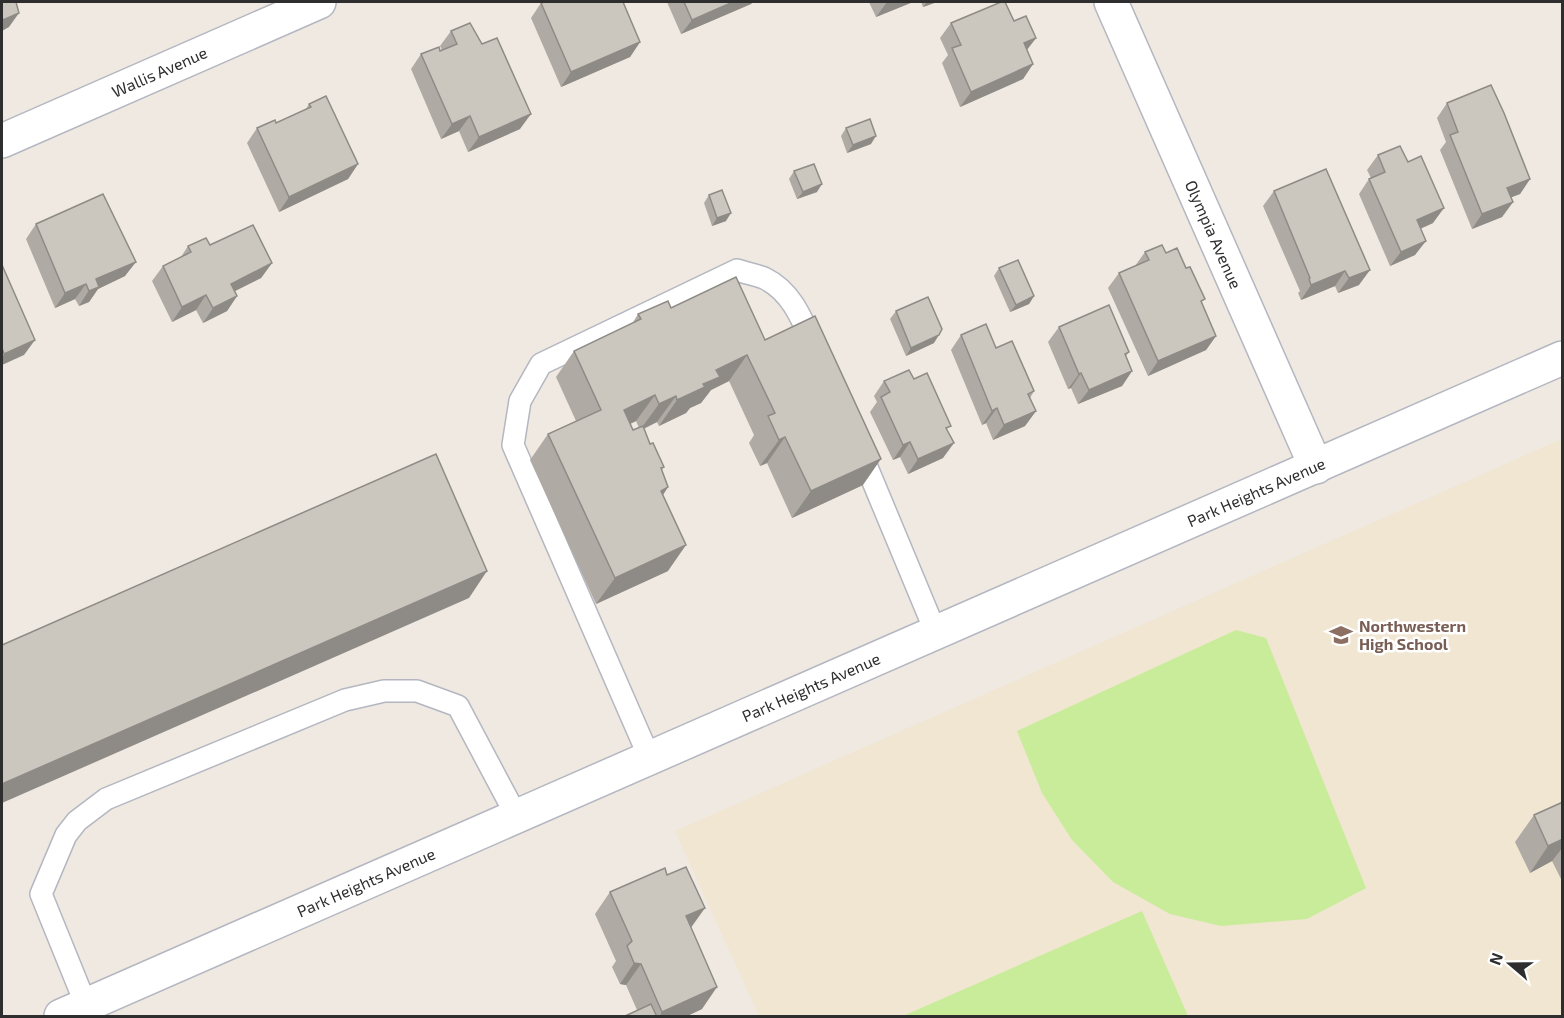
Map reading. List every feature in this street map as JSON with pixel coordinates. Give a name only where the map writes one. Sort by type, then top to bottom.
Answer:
[{"type":"main road","name":"Wallis Avenue","points":[[2,141],[319,2]]},
{"type":"main road","name":"Olympia Avenue","points":[[1111,2],[1316,467]]},
{"type":"main road","name":"Park Heights Avenue","points":[[73,1011],[1563,358]]},
{"type":"lane","points":[[650,759],[513,445],[520,401],[541,364],[737,270],[765,279],[786,294],[799,313],[822,364]]},
{"type":"lane","points":[[850,425],[936,633]]},
{"type":"lane","points":[[73,1011],[41,894],[66,836],[76,821],[106,799],[345,700],[384,691],[417,692],[458,706],[517,817]]},
{"type":"shaded area","name":"Northwestern High School","points":[[1562,439],[1562,1016],[759,1016],[675,831]]},
{"type":"green space","points":[[1236,630],[1266,638],[1366,888],[1307,919],[1221,926],[1170,914],[1113,882],[1072,840],[1042,793],[1017,731]]},
{"type":"green space","points":[[1142,911],[1188,1016],[903,1016]]},
{"type":"building","points":[[2,2],[16,2],[19,13],[3,20]]},
{"type":"building","points":[[623,2],[640,42],[571,72],[541,3]]},
{"type":"building","points":[[684,2],[733,2],[692,20]]},
{"type":"building","points":[[1005,2],[1014,21],[1026,16],[1036,38],[1024,43],[1033,64],[971,92],[952,48],[961,45],[951,23]]},
{"type":"building","points":[[470,23],[482,44],[497,38],[531,114],[479,137],[470,116],[452,124],[421,54],[439,47],[440,51],[457,44],[451,31]]},
{"type":"building","points":[[1491,85],[1530,179],[1507,188],[1513,202],[1482,214],[1450,135],[1458,132],[1447,103]]},
{"type":"building","points":[[326,96],[358,164],[289,197],[257,128],[275,120],[276,123],[311,107],[309,104]]},
{"type":"building","points":[[870,119],[876,136],[853,145],[846,128]]},
{"type":"building","points":[[1400,146],[1408,162],[1421,156],[1444,208],[1417,220],[1426,241],[1401,252],[1369,179],[1385,172],[1378,155]]},
{"type":"building","points":[[814,164],[822,184],[803,192],[794,171]]},
{"type":"building","points":[[1326,169],[1370,270],[1349,278],[1345,271],[1311,285],[1274,191]]},
{"type":"building","points":[[722,190],[731,213],[717,218],[709,195]]},
{"type":"building","points":[[103,194],[136,262],[96,279],[99,287],[89,291],[86,284],[65,293],[36,224]]},
{"type":"building","points":[[253,225],[272,263],[231,284],[237,296],[213,308],[206,295],[182,307],[163,266],[191,252],[188,246],[206,238],[210,245]]},
{"type":"building","points":[[1162,245],[1166,253],[1177,248],[1186,268],[1190,267],[1205,299],[1201,301],[1216,336],[1158,361],[1119,273],[1149,260],[1145,252]]},
{"type":"building","points":[[1018,260],[1034,296],[1016,305],[999,268]]},
{"type":"building","points":[[2,265],[35,340],[4,354],[2,348]]},
{"type":"building","points":[[736,277],[765,340],[815,316],[881,459],[811,491],[785,437],[779,440],[768,416],[775,413],[747,355],[716,370],[720,377],[703,384],[705,387],[677,400],[676,396],[659,404],[655,395],[624,410],[633,430],[643,426],[650,444],[653,443],[664,467],[661,468],[668,487],[661,491],[686,545],[615,578],[548,434],[601,410],[574,351],[641,319],[638,314],[668,301],[671,308]]},
{"type":"building","points":[[928,297],[942,329],[939,335],[911,348],[896,311]]},
{"type":"building","points":[[1109,305],[1129,352],[1125,354],[1132,371],[1089,390],[1081,373],[1079,374],[1059,327]]},
{"type":"building","points":[[986,324],[996,348],[1012,341],[1034,391],[1028,394],[1036,411],[1004,425],[997,408],[992,411],[961,335]]},
{"type":"building","points":[[909,370],[914,379],[927,373],[951,426],[946,428],[954,443],[918,459],[910,442],[903,445],[881,397],[890,392],[884,381]]},
{"type":"building","points":[[436,454],[487,571],[2,784],[2,645]]},
{"type":"building","points":[[1563,802],[1563,839],[1548,846],[1534,815]]},
{"type":"building","points":[[686,867],[705,908],[686,916],[717,987],[662,1012],[641,964],[634,963],[627,946],[632,941],[610,892],[665,868],[667,875]]},
{"type":"building","points":[[651,1004],[657,1017],[623,1017]]},
{"type":"place","name":"Northwestern High School","points":[[1341,635]]}]
